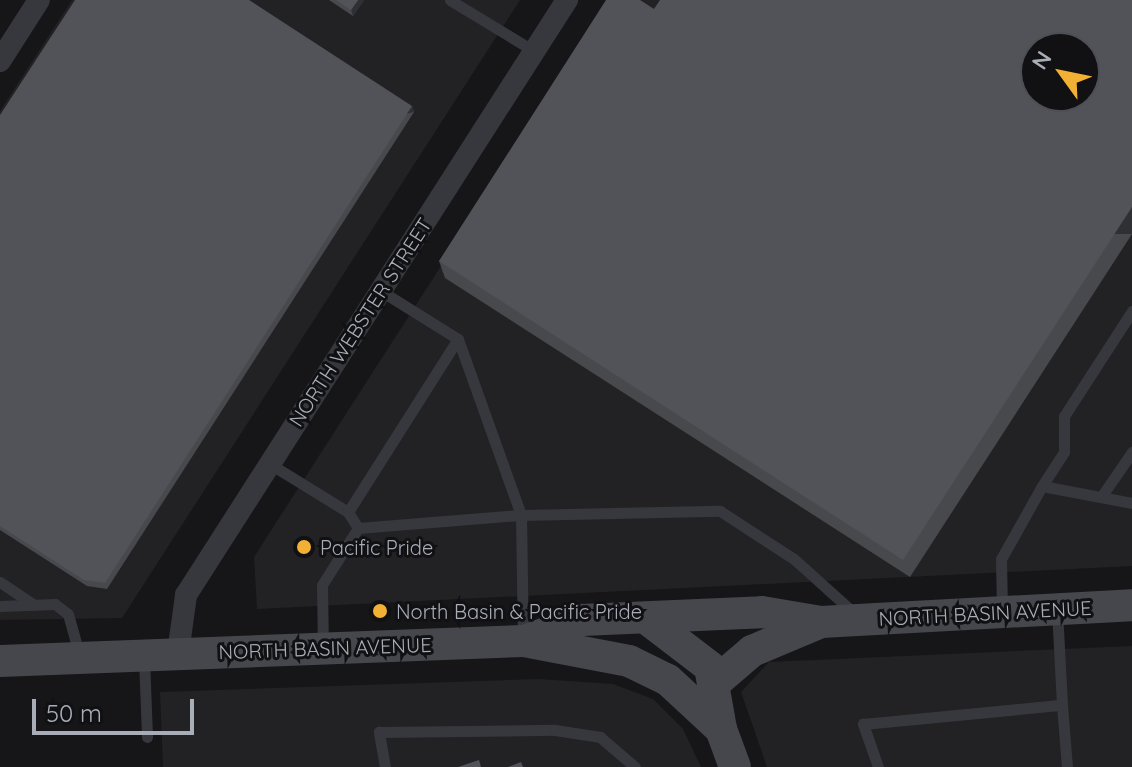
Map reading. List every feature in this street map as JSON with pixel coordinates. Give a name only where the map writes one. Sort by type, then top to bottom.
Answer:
[{"type":"main road","name":"NORTH BASIN AVENUE","points":[[0,661],[524,641],[582,620],[762,612],[821,622],[1132,605]]},
{"type":"main road","points":[[646,618],[705,661],[717,681],[721,729],[735,767]]},
{"type":"main road","points":[[717,681],[752,651],[821,622]]},
{"type":"main road","points":[[524,641],[649,669],[721,729]]},
{"type":"street","points":[[0,61],[39,0]]},
{"type":"street","name":"NORTH WEBSTER STREET","points":[[178,653],[186,595],[567,0]]},
{"type":"lane","points":[[450,0],[534,51]]},
{"type":"lane","points":[[381,291],[458,339],[521,515],[524,641]]},
{"type":"lane","points":[[1002,613],[1001,559],[1064,452],[1064,416],[1132,311]]},
{"type":"lane","points":[[348,512],[458,339]]},
{"type":"lane","points":[[1101,497],[1132,452]]},
{"type":"lane","points":[[270,464],[348,512],[358,528]]},
{"type":"lane","points":[[1042,486],[1132,503]]},
{"type":"lane","points":[[358,528],[521,515],[720,511],[794,559],[862,620]]},
{"type":"lane","points":[[323,648],[322,585],[358,528]]},
{"type":"lane","points":[[0,582],[34,605]]},
{"type":"lane","points":[[0,606],[55,604],[68,614],[80,657]]},
{"type":"lane","points":[[1057,610],[1067,767]]},
{"type":"lane","points":[[144,654],[147,737]]},
{"type":"lane","points":[[878,767],[863,724],[1062,705]]},
{"type":"lane","points":[[385,767],[379,732],[555,730],[600,737],[635,767]]},
{"type":"shaded area","points":[[72,0],[520,0],[122,618],[0,620],[0,111]]},
{"type":"shaded area","points":[[612,0],[1132,0],[1132,566],[257,609],[254,557]]},
{"type":"shaded area","points":[[1132,646],[1132,767],[767,767],[741,692],[769,662]]},
{"type":"shaded area","points":[[539,679],[613,684],[653,699],[683,729],[701,767],[163,767],[160,692]]},
{"type":"building","points":[[75,0],[249,0],[412,106],[105,583],[84,580],[0,526],[0,115]]},
{"type":"building","points":[[336,0],[358,0],[351,10]]},
{"type":"building","points":[[606,0],[640,0],[654,9],[660,0],[1132,0],[1132,207],[903,560],[439,261]]},
{"type":"building","points":[[479,760],[481,767],[458,767]]},
{"type":"place","name":"Pacific Pride","points":[[304,547]]},
{"type":"place","name":"North Basin & Pacific Pride","points":[[380,611]]}]
